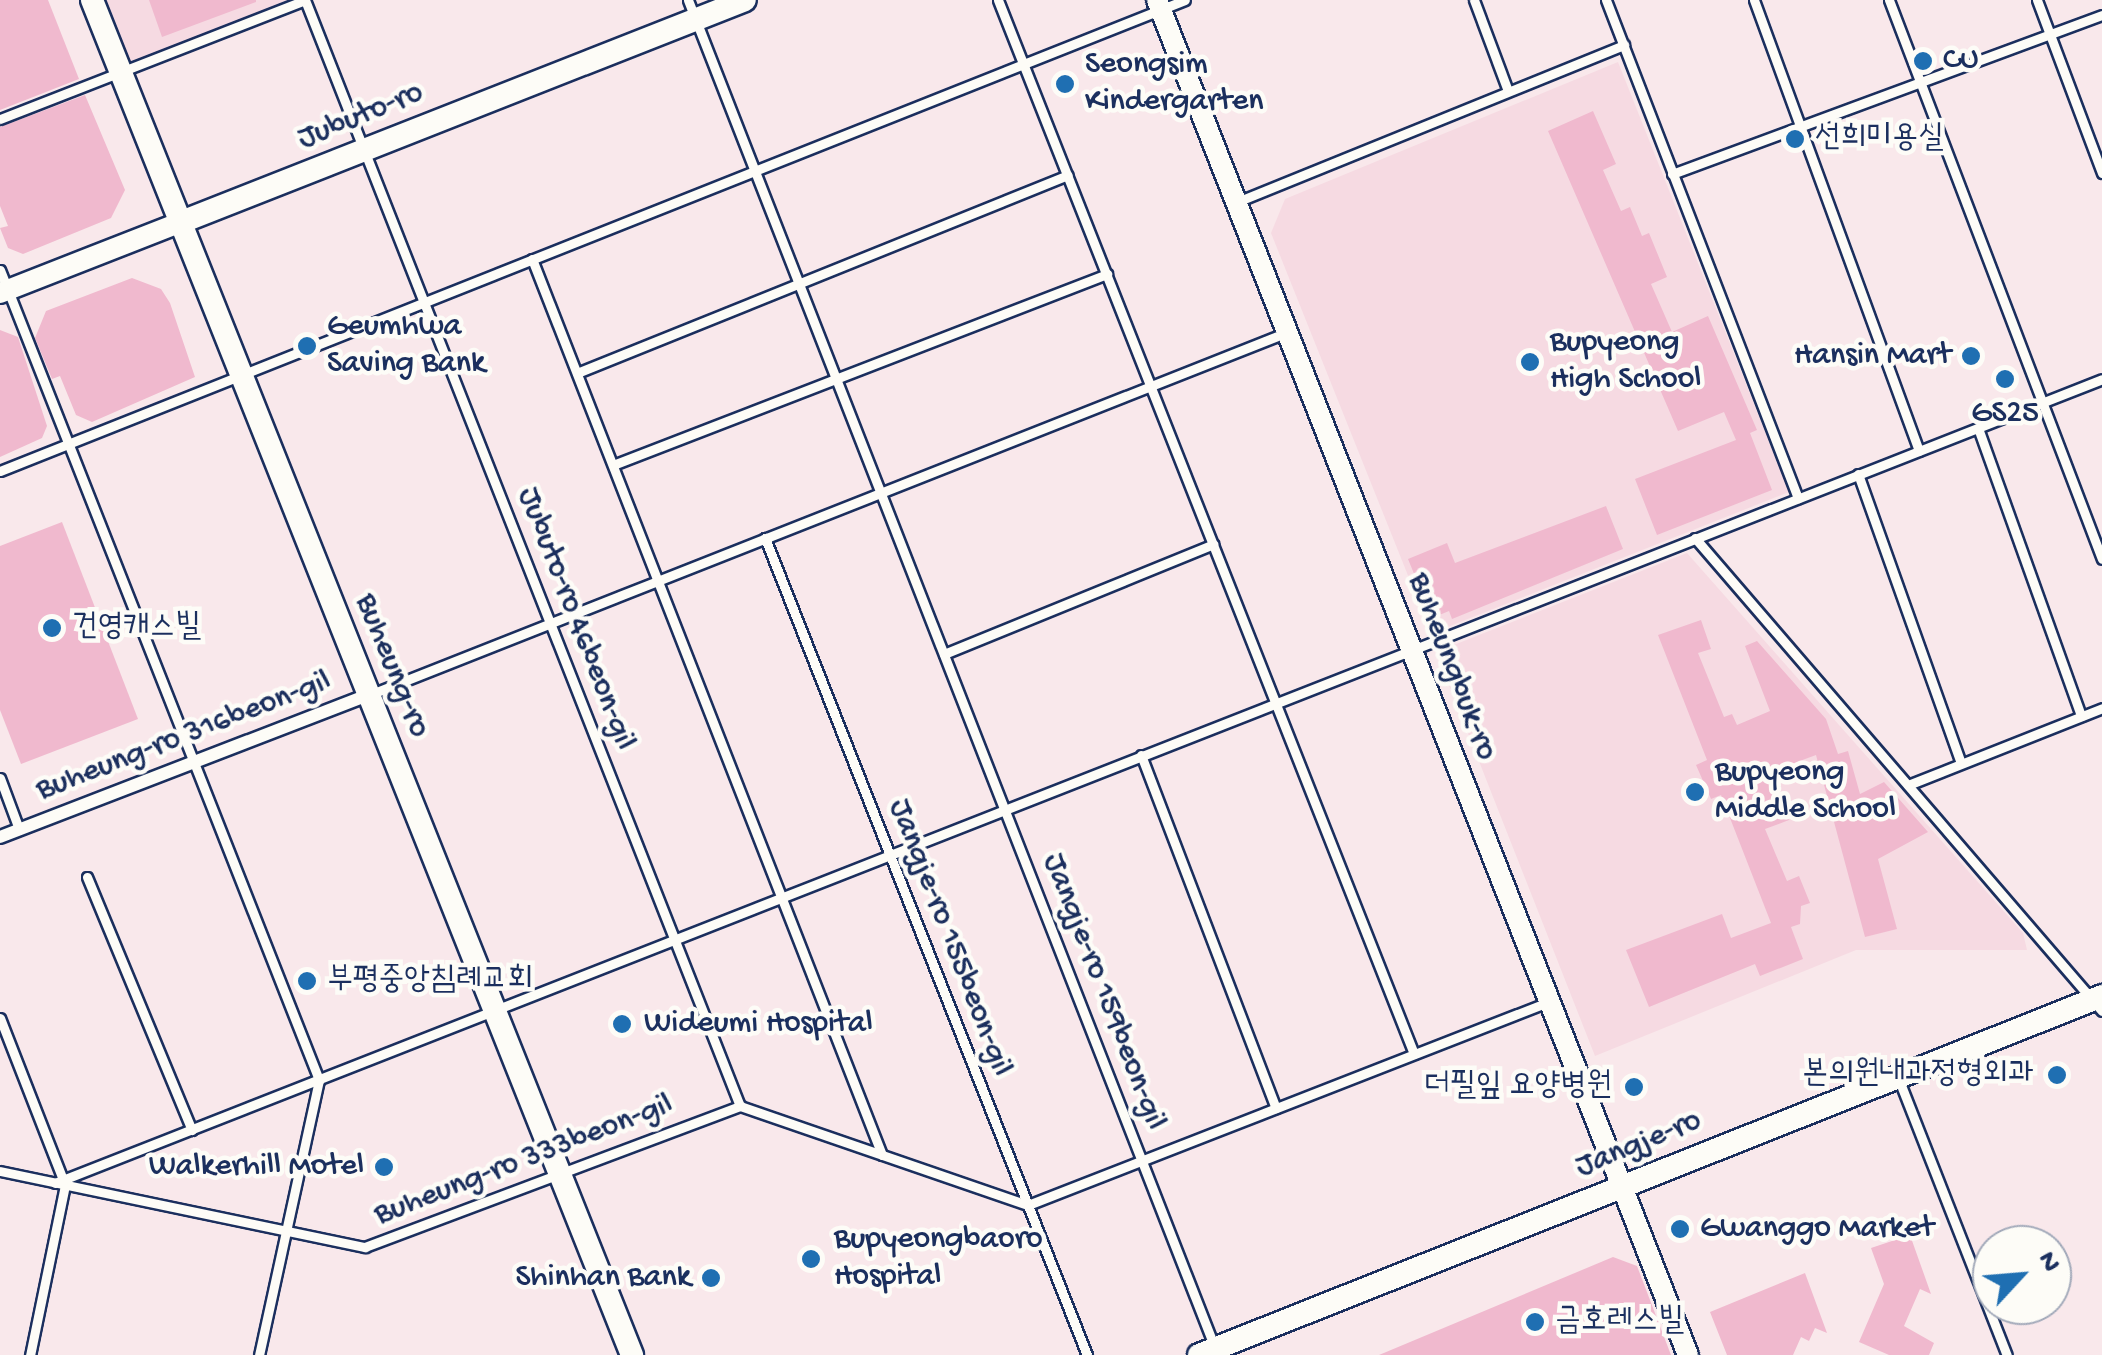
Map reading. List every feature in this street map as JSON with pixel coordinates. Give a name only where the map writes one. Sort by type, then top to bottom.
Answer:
[{"type":"main road","name":"Buheung-ro","points":[[92,0],[632,1355]]},
{"type":"main road","name":"Jubuto-ro","points":[[179,223],[364,150],[692,10],[745,0]]},
{"type":"main road","name":"Jangje-ro","points":[[1207,1352],[2099,1002]]},
{"type":"street","name":"Buheungbuk-ro","points":[[1159,5],[1688,1355]]},
{"type":"street","name":"Jubuto-ro","points":[[3,284],[179,223]]},
{"type":"street","name":"Buheung-ro 316beon-gil","points":[[0,838],[368,695]]},
{"type":"lane","points":[[0,119],[305,0]]},
{"type":"lane","name":"Jubuto-ro 46beon-gil","points":[[305,0],[740,1106]]},
{"type":"lane","points":[[998,0],[1414,1054]]},
{"type":"lane","points":[[0,471],[1159,5],[1185,0]]},
{"type":"lane","points":[[1474,0],[1508,90]]},
{"type":"lane","points":[[1606,0],[1798,498]]},
{"type":"lane","points":[[1754,0],[1919,450]]},
{"type":"lane","points":[[1889,0],[2102,559]]},
{"type":"lane","points":[[2037,0],[2102,173]]},
{"type":"lane","name":"Jangje-ro 159beon-gil","points":[[692,10],[1142,1161],[1207,1352]]},
{"type":"lane","points":[[1672,174],[2102,15]]},
{"type":"lane","points":[[1237,202],[1624,45]]},
{"type":"lane","points":[[577,373],[1068,175]]},
{"type":"lane","points":[[532,259],[882,1155]]},
{"type":"lane","points":[[613,465],[837,382],[1107,274]]},
{"type":"lane","points":[[3,284],[319,1080],[258,1355]]},
{"type":"lane","points":[[368,695],[1287,332]]},
{"type":"lane","points":[[61,1182],[1411,648],[2102,380]]},
{"type":"lane","points":[[1978,428],[2082,716]]},
{"type":"lane","points":[[1858,474],[1962,763]]},
{"type":"lane","name":"Jangje-ro 155beon-gil","points":[[765,538],[1087,1355]]},
{"type":"lane","points":[[1695,538],[2099,1002]]},
{"type":"lane","points":[[944,654],[1213,544]]},
{"type":"lane","points":[[1908,785],[2102,708]]},
{"type":"lane","points":[[1141,755],[1276,1108]]},
{"type":"lane","name":"Buheung-ro 316beon-gil","points":[[0,778],[20,830]]},
{"type":"lane","points":[[87,877],[192,1130]]},
{"type":"lane","points":[[740,1106],[1028,1206],[1549,1002]]},
{"type":"lane","points":[[0,1018],[61,1182],[30,1355]]},
{"type":"lane","points":[[1898,1078],[2006,1355]]},
{"type":"lane","name":"Buheung-ro 333beon-gil","points":[[0,1171],[365,1247],[740,1106]]},
{"type":"shaded area","points":[[92,0],[305,0],[120,72]]},
{"type":"shaded area","name":"Bupyeong High School","points":[[1618,62],[1789,492],[1445,628],[1425,618],[1271,233],[1285,199]]},
{"type":"shaded area","name":"Bupyeong Middle School","points":[[1687,553],[2023,933],[2027,950],[1856,950],[1595,1056],[1436,652]]},
{"type":"building","points":[[0,0],[48,0],[79,79],[0,110]]},
{"type":"building","points":[[149,0],[256,0],[256,2],[162,37]]},
{"type":"building","points":[[85,95],[125,190],[111,218],[23,254],[8,248],[0,228],[8,226],[0,206],[0,127]]},
{"type":"building","points":[[1593,111],[1616,164],[1603,170],[1621,211],[1630,207],[1642,236],[1649,233],[1667,277],[1651,284],[1672,332],[1708,316],[1757,430],[1750,433],[1772,490],[1657,535],[1635,479],[1736,440],[1724,412],[1678,431],[1548,131]]},
{"type":"building","points":[[132,278],[161,289],[170,303],[195,377],[92,422],[76,415],[60,376],[52,379],[35,338],[46,311]]},
{"type":"building","points":[[0,330],[18,337],[47,426],[42,438],[0,457]]},
{"type":"building","points":[[1606,506],[1623,549],[1452,619],[1449,611],[1432,618],[1408,559],[1447,543],[1455,563]]},
{"type":"building","name":"건영캐스빌","points":[[62,522],[138,719],[21,764],[0,710],[0,546]]},
{"type":"building","points":[[1701,620],[1711,649],[1698,653],[1724,717],[1732,714],[1737,725],[1770,711],[1745,646],[1757,641],[1826,719],[1838,754],[1848,751],[1860,794],[1884,782],[1928,832],[1878,859],[1897,929],[1865,937],[1816,755],[1770,772],[1789,820],[1765,829],[1787,881],[1799,876],[1810,903],[1801,906],[1800,924],[1791,927],[1803,959],[1760,976],[1755,964],[1649,1007],[1626,950],[1722,914],[1731,938],[1771,923],[1721,795],[1711,799],[1696,765],[1707,760],[1658,635]]},
{"type":"building","points":[[1910,1235],[1931,1294],[1920,1289],[1904,1326],[1934,1343],[1929,1355],[1889,1355],[1859,1342],[1884,1284],[1871,1248]]},
{"type":"building","points":[[1613,1257],[1637,1266],[1671,1355],[1379,1355]]},
{"type":"building","points":[[1805,1273],[1827,1333],[1815,1328],[1809,1341],[1801,1337],[1793,1355],[1727,1355],[1710,1312]]},
{"type":"place","name":"CU","points":[[1923,61]]},
{"type":"place","name":"Seongsim Kindergarten","points":[[1065,84]]},
{"type":"place","name":"선희미용실","points":[[1795,139]]},
{"type":"place","name":"Geumhwa Saving Bank","points":[[307,346]]},
{"type":"place","name":"Hansin Mart","points":[[1971,356]]},
{"type":"place","name":"Bupyeong High School","points":[[1530,362]]},
{"type":"place","name":"GS25","points":[[2005,379]]},
{"type":"place","name":"건영캐스빌","points":[[52,628]]},
{"type":"place","name":"Bupyeong Middle School","points":[[1695,792]]},
{"type":"place","name":"부평중앙침례교회","points":[[307,981]]},
{"type":"place","name":"Wideumi Hospital","points":[[622,1024]]},
{"type":"place","name":"본의원내과정형외과","points":[[2057,1075]]},
{"type":"place","name":"더필잎 요양병원","points":[[1634,1087]]},
{"type":"place","name":"Walkerhill Motel","points":[[384,1167]]},
{"type":"place","name":"Gwanggo Market","points":[[1680,1229]]},
{"type":"place","name":"Bupyeongbaoro Hospital","points":[[811,1259]]},
{"type":"place","name":"Shinhan Bank","points":[[711,1278]]},
{"type":"place","name":"금호레스빌","points":[[1535,1322]]}]
